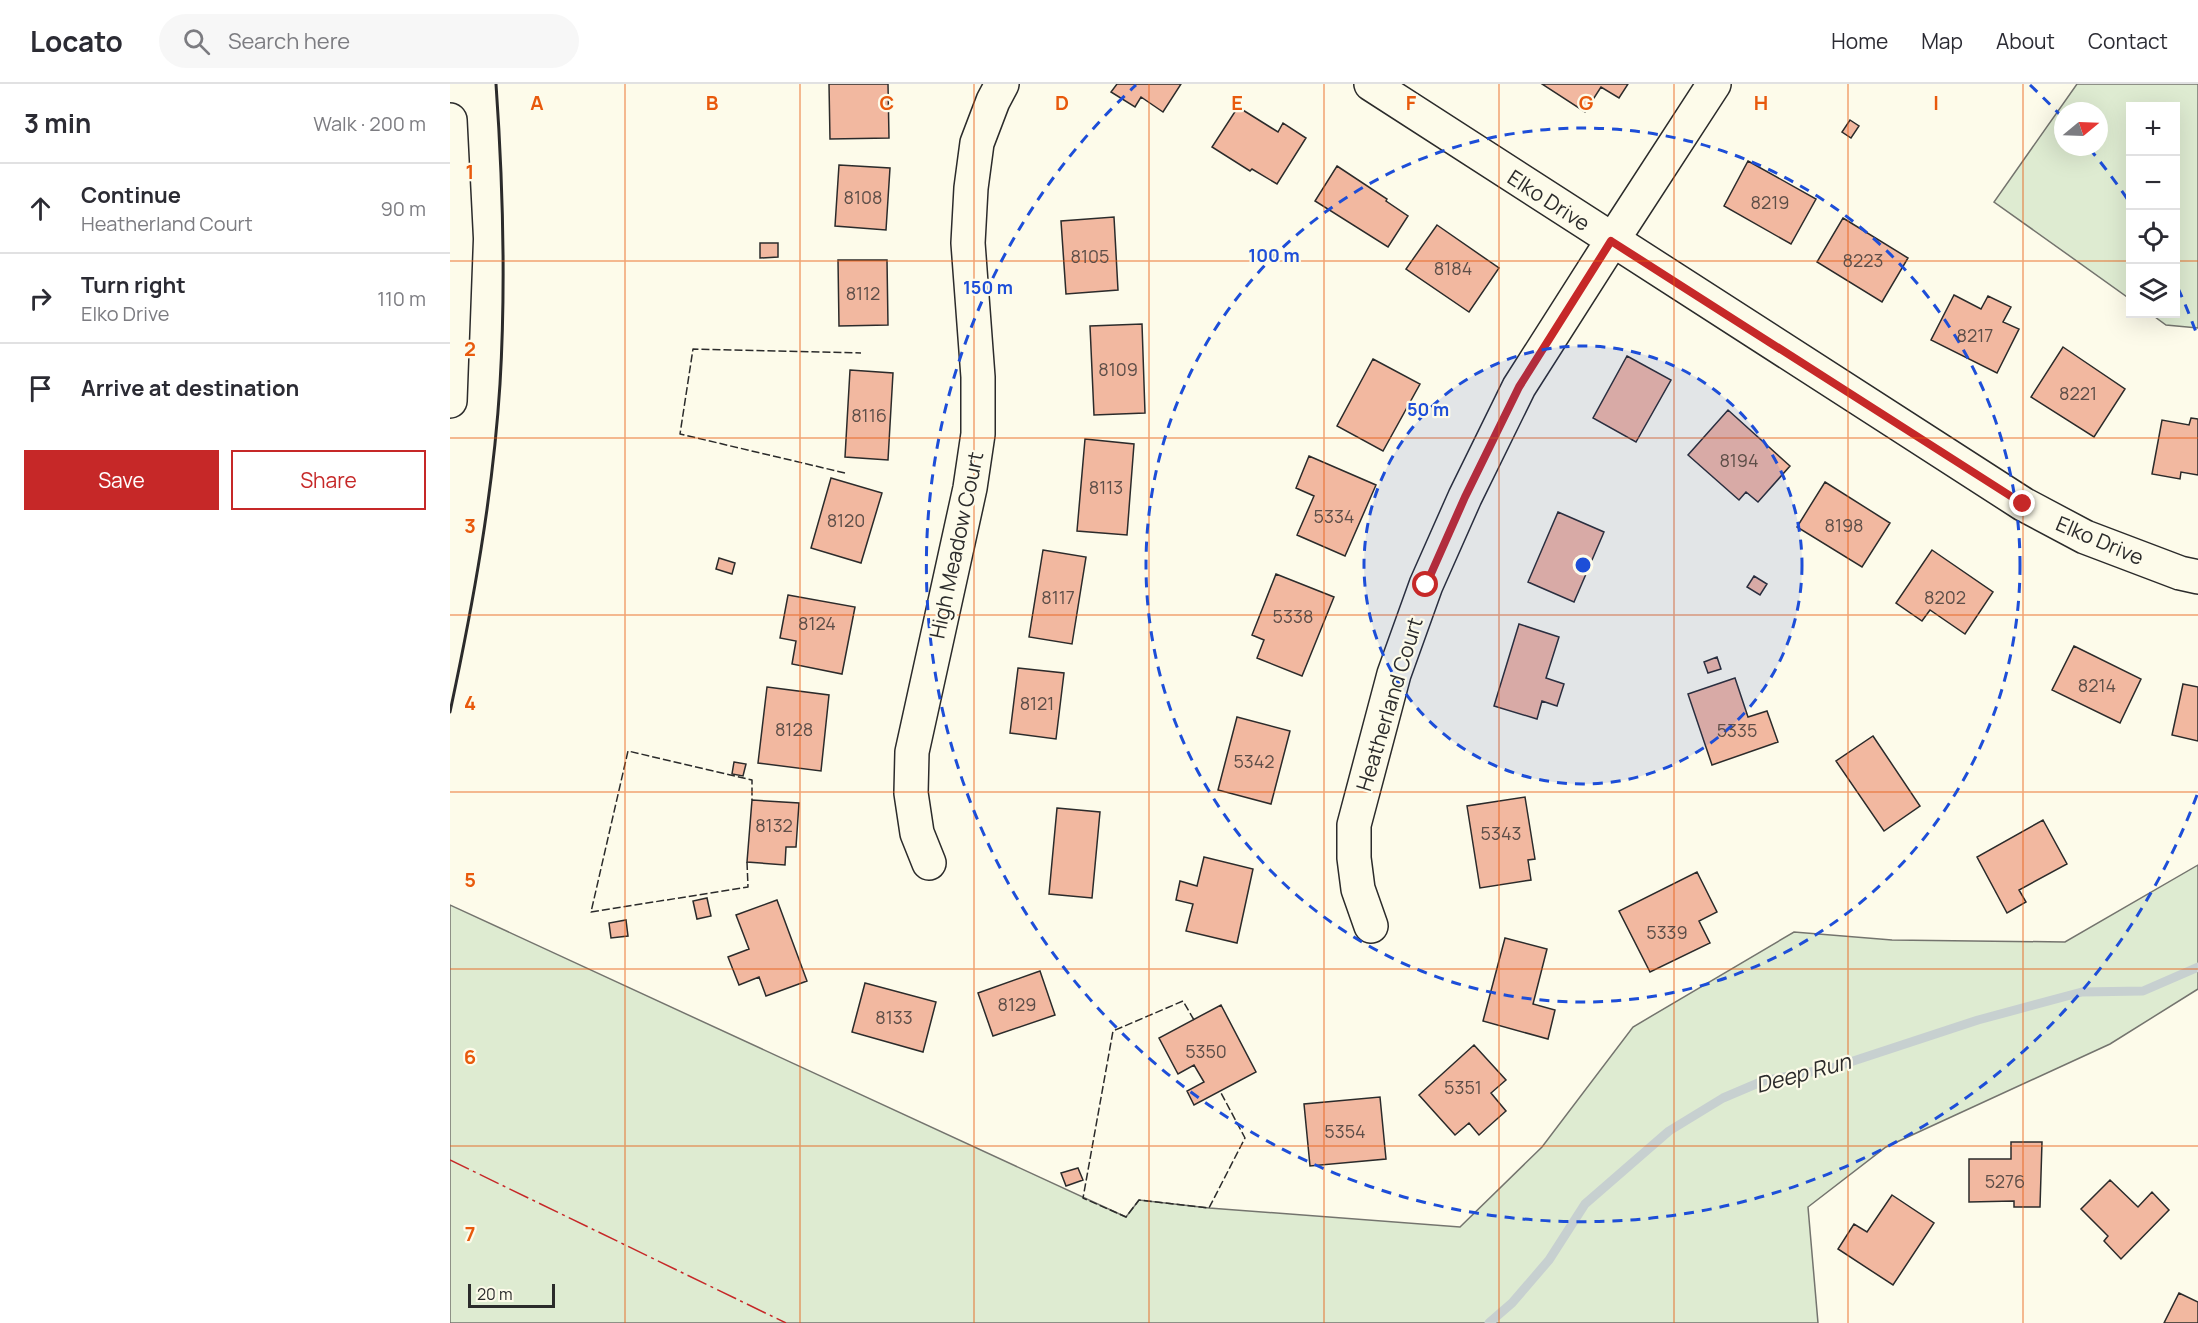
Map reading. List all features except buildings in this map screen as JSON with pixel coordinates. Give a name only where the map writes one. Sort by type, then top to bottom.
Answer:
[{"type":"main road","name":"High Meadow Court","points":[[929,863],[917,833],[911,794],[912,752],[970,488],[978,434],[978,377],[968,243],[971,188],[977,143],[1002,84]]},
{"type":"main road","name":"Elko Drive","points":[[1371,84],[1611,241],[2023,504],[2085,537],[2180,573],[2198,577]]},
{"type":"main road","name":"Heatherland Court","points":[[1371,926],[1358,890],[1354,858],[1354,825],[1398,663],[1426,585],[1465,497],[1519,387],[1714,84]]},
{"type":"main road","points":[[450,120],[456,239],[450,401]]},
{"type":"green space","points":[[2077,84],[2198,84],[2198,328],[2166,325],[2156,318],[2180,318],[2180,102],[2126,102],[2126,296],[1994,202],[2054,117],[2054,156],[2108,156],[2108,102],[2064,102]]},
{"type":"green space","points":[[2198,865],[2198,989],[2110,1044],[1886,1147],[1808,1207],[1818,1323],[450,1323],[450,905],[1126,1217],[1139,1200],[1209,1208],[1460,1227],[1542,1147],[1633,1027],[1794,932],[1892,940],[2065,942]]},
{"type":"waterway","name":"Deep Run","points":[[1489,1323],[1512,1303],[1549,1260],[1585,1204],[1669,1131],[1723,1098],[1763,1081],[1832,1068],[1978,1020],[2082,992],[2143,991],[2198,967]]},
{"type":"fence","points":[[845,473],[680,434],[693,349],[861,353]]},
{"type":"fence","points":[[747,862],[748,887],[591,912],[628,751],[752,780],[752,800]]},
{"type":"fence","points":[[1194,1020],[1183,1001],[1113,1031],[1083,1198],[1126,1217],[1139,1200],[1209,1208],[1245,1138],[1220,1091]]},
{"type":"wall","points":[[450,712],[481,549],[497,426],[503,309],[503,234],[496,84]]},
{"type":"power","points":[[450,1160],[786,1323]]},
{"type":"route","points":[[1426,585],[1465,497],[1519,387],[1611,241],[2023,504]]}]
